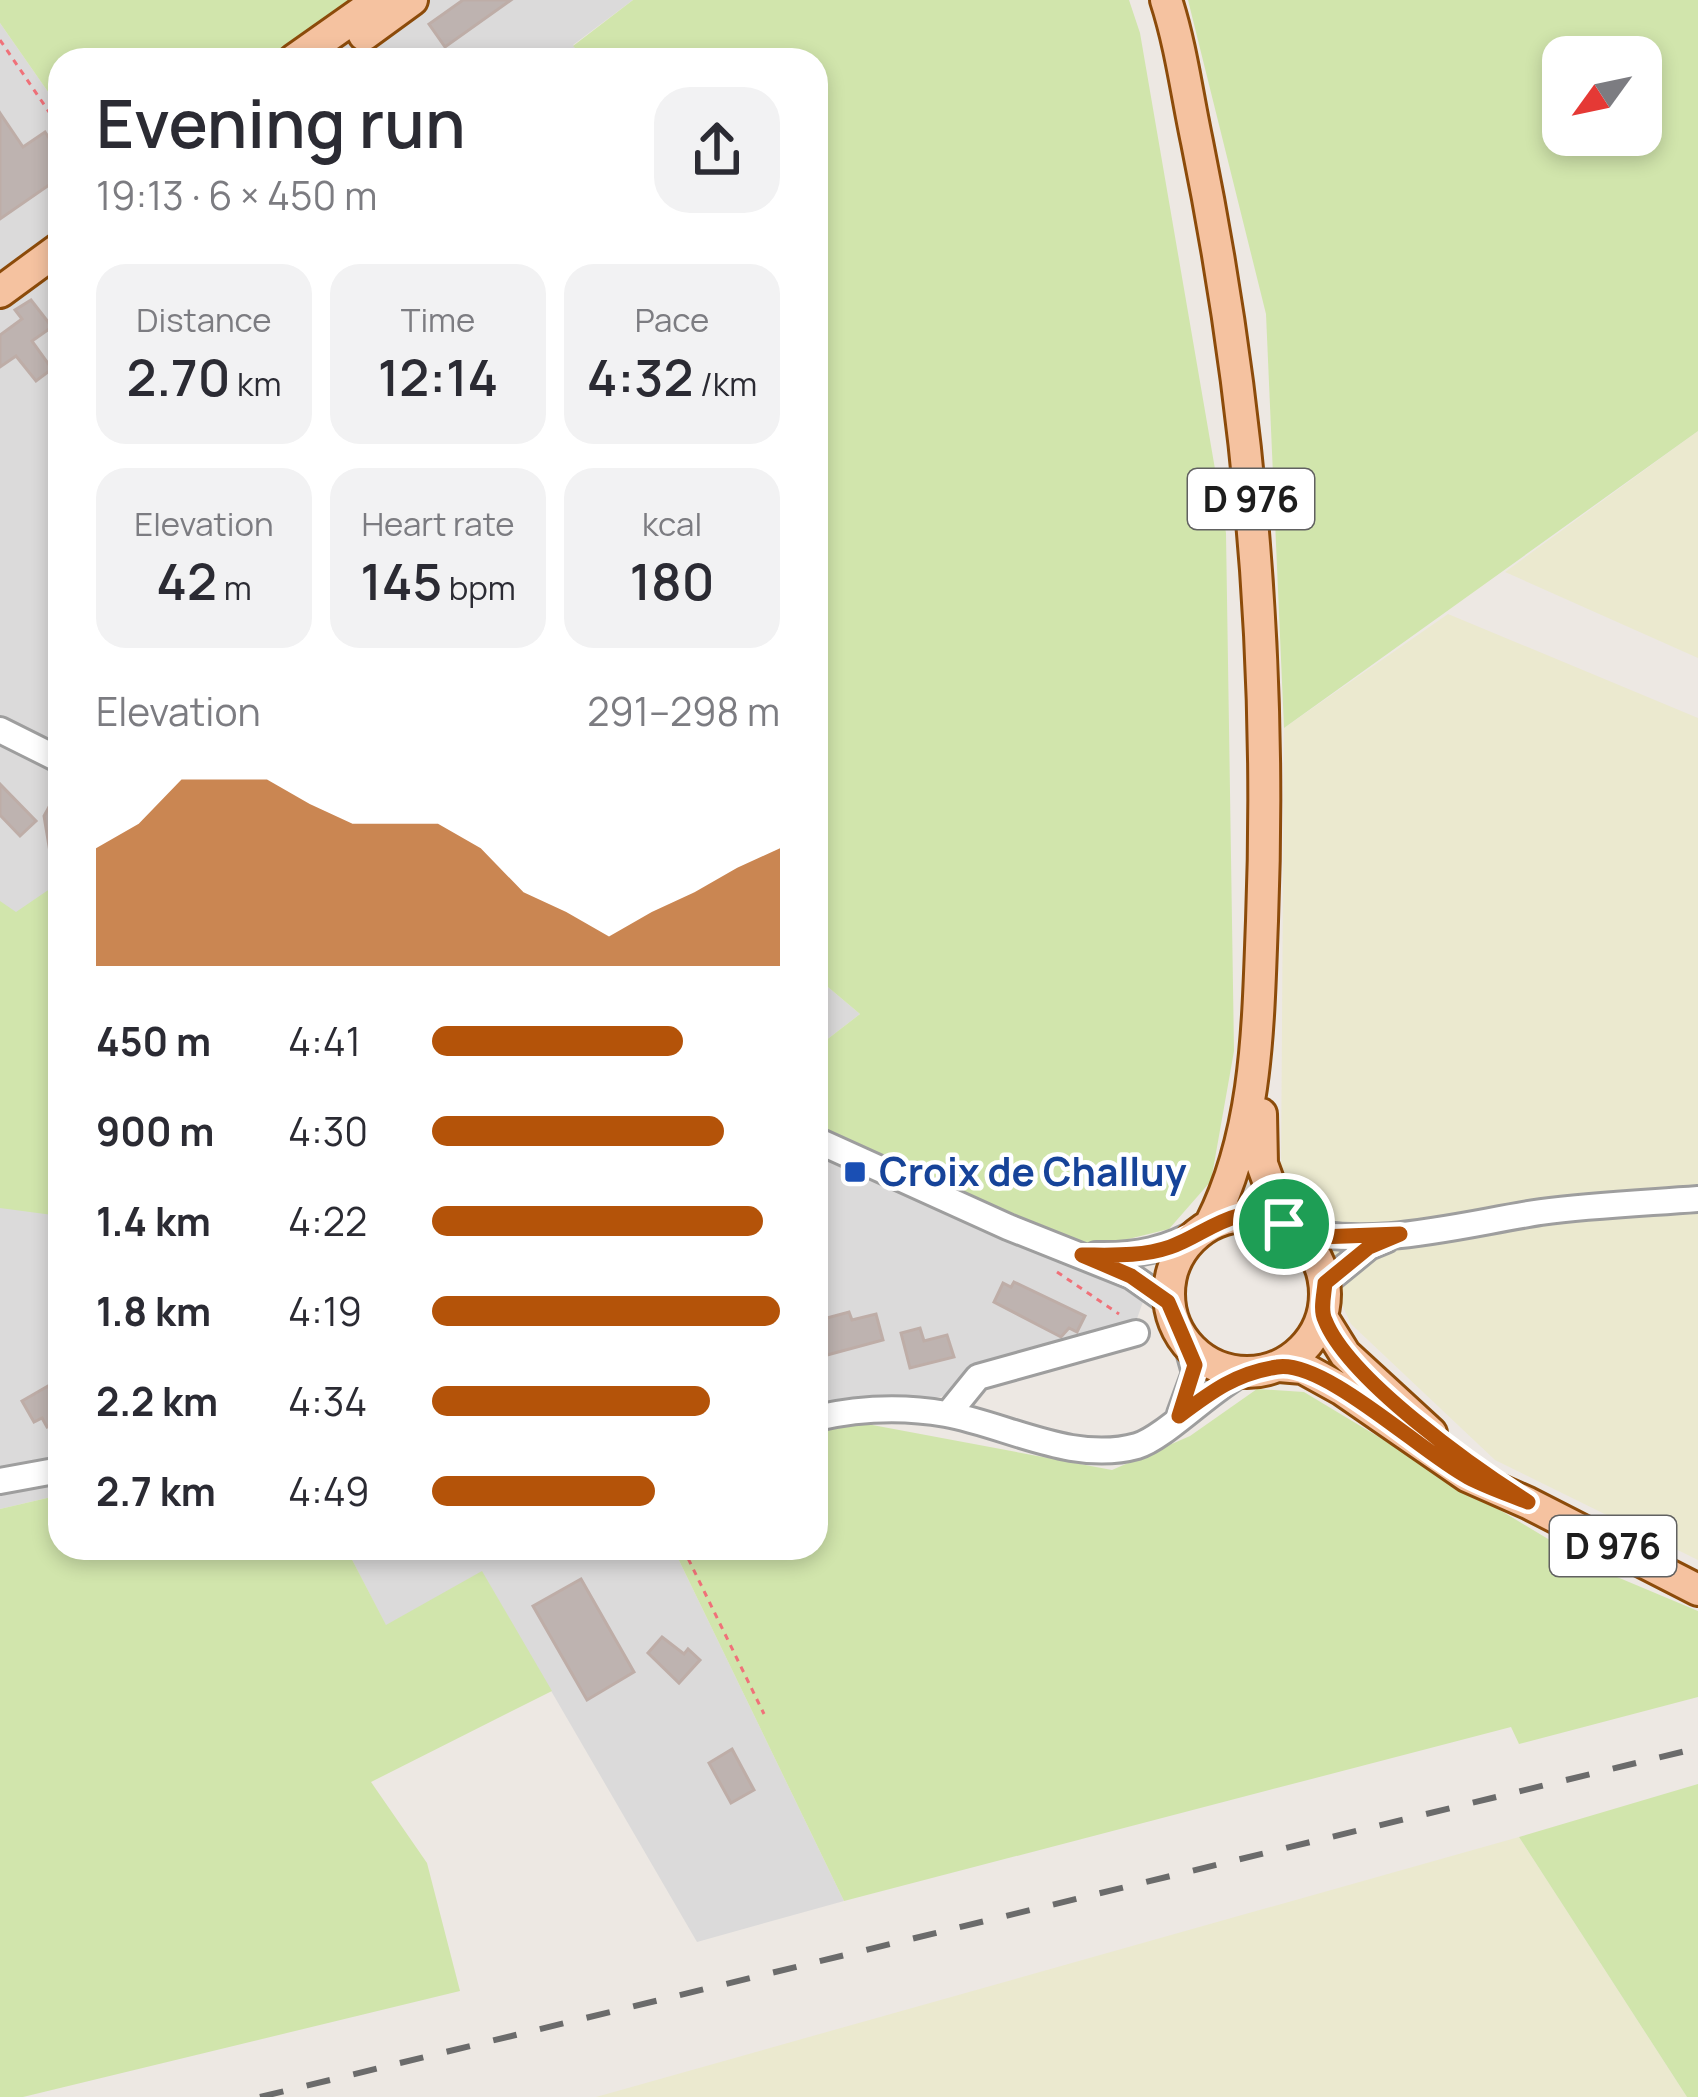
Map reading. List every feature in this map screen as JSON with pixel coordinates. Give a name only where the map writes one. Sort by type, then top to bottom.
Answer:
[{"type":"main road","points":[[311,48],[379,0]]},
{"type":"main road","points":[[346,48],[412,0]]},
{"type":"main road","name":"D 976","points":[[1166,0],[1211,212],[1249,468],[1267,788],[1259,1005],[1262,1164],[1288,1227]]},
{"type":"main road","points":[[0,266],[48,232]]},
{"type":"main road","points":[[0,292],[48,257]]},
{"type":"main road","name":"D 976","points":[[1206,1226],[1240,1154],[1259,1005]]},
{"type":"main road","points":[[1241,1215],[1288,1227],[1311,1248],[1325,1283],[1322,1317],[1307,1345],[1279,1366],[1244,1372],[1210,1364],[1187,1344],[1168,1302],[1171,1271],[1184,1246],[1206,1226],[1241,1215]]},
{"type":"main road","name":"D 976","points":[[1322,1317],[1345,1354],[1466,1464],[1528,1502],[1698,1590]]},
{"type":"main road","name":"D 976","points":[[1279,1366],[1303,1368],[1466,1476],[1528,1502]]},
{"type":"street","points":[[0,730],[48,754]]},
{"type":"street","points":[[828,1145],[1131,1276],[1168,1302]]},
{"type":"street","points":[[1288,1227],[1319,1237],[1400,1234],[1547,1211],[1698,1199]]},
{"type":"street","points":[[1082,1255],[1152,1252],[1176,1245],[1206,1226]]},
{"type":"street","points":[[1325,1283],[1369,1247],[1400,1234]]},
{"type":"street","points":[[948,1414],[978,1377],[1136,1333]]},
{"type":"street","points":[[1179,1416],[1195,1373],[1187,1344]]},
{"type":"street","points":[[828,1415],[897,1408],[948,1414],[1088,1450],[1140,1445],[1244,1372]]},
{"type":"street","points":[[0,1481],[48,1472]]},
{"type":"path","points":[[0,40],[48,110]]},
{"type":"path","points":[[1048,1242],[1041,1263],[1112,1308],[1136,1333]]},
{"type":"path","points":[[689,1560],[764,1714]]},
{"type":"shaded area","points":[[391,0],[633,0],[573,45],[576,48],[316,48]]},
{"type":"shaded area","points":[[0,23],[48,92],[48,1498],[0,1509]]},
{"type":"shaded area","points":[[1698,431],[1698,658],[1505,572]]},
{"type":"shaded area","points":[[1448,614],[1698,718],[1698,1560],[1495,1460],[1351,1324],[1281,1175],[1284,728]]},
{"type":"shaded area","points":[[828,987],[860,1014],[828,1039]]},
{"type":"shaded area","points":[[828,1154],[1145,1296],[1127,1347],[828,1427]]},
{"type":"shaded area","points":[[352,1560],[679,1560],[844,1901],[697,1942],[482,1572],[386,1626]]},
{"type":"shaded area","points":[[1519,1837],[1687,2097],[596,2097]]},
{"type":"green space","points":[[0,0],[349,0],[285,48],[48,48],[48,92],[0,23]]},
{"type":"green space","points":[[633,0],[1129,0],[1140,33],[1226,533],[1234,1051],[1211,1181],[1169,1229],[1088,1249],[828,1130],[828,1039],[860,1014],[828,987],[828,48],[573,46]]},
{"type":"green space","points":[[1188,0],[1698,0],[1698,431],[1284,728],[1266,314]]},
{"type":"green space","points":[[48,890],[48,1214],[0,1208],[0,901],[16,912]]},
{"type":"green space","points":[[1257,1389],[1304,1392],[1598,1569],[1698,1611],[1698,1697],[1519,1744],[1511,1727],[844,1901],[679,1560],[828,1560],[828,1427],[851,1421],[1112,1470],[1190,1436]]},
{"type":"green space","points":[[48,1498],[48,1560],[352,1560],[386,1625],[482,1571],[552,1691],[371,1782],[427,1863],[460,1991],[23,2097],[0,2097],[0,1509]]},
{"type":"green space","points":[[1698,1784],[1698,2097],[1687,2097],[1519,1837]]},
{"type":"building","points":[[463,0],[511,0],[445,47],[429,24]]},
{"type":"building","points":[[0,113],[23,147],[45,132],[48,136],[48,186],[0,219]]},
{"type":"building","points":[[31,300],[48,322],[48,330],[32,341],[48,363],[48,372],[36,381],[16,356],[0,367],[0,335],[22,319],[15,310]]},
{"type":"building","points":[[0,784],[36,821],[20,836],[0,815]]},
{"type":"building","points":[[1014,1282],[1085,1316],[1077,1332],[1069,1328],[1061,1337],[994,1302],[1003,1283],[1011,1287]]},
{"type":"building","points":[[849,1312],[852,1320],[876,1314],[883,1340],[828,1355],[828,1318]]},
{"type":"building","points":[[920,1328],[924,1341],[947,1335],[954,1357],[910,1368],[901,1333]]},
{"type":"building","points":[[48,1386],[48,1426],[42,1418],[34,1422],[22,1401]]},
{"type":"building","points":[[581,1579],[634,1672],[587,1700],[533,1606]]},
{"type":"building","points":[[662,1637],[700,1660],[679,1683],[648,1653]]},
{"type":"building","points":[[732,1749],[754,1790],[731,1803],[709,1763]]},
{"type":"railway","points":[[260,2097],[1698,1748]]},
{"type":"place","name":"Croix de Challuy","points":[[855,1172]]},
{"type":"route","points":[[1241,1215],[1284,1224],[1319,1237],[1400,1234],[1369,1247],[1325,1283],[1322,1317],[1345,1354],[1374,1382],[1466,1464],[1528,1502],[1466,1476],[1303,1368],[1279,1366],[1244,1372],[1179,1416],[1195,1365],[1168,1302],[1154,1288],[1082,1255],[1152,1252],[1176,1245],[1211,1223],[1241,1215]]}]
